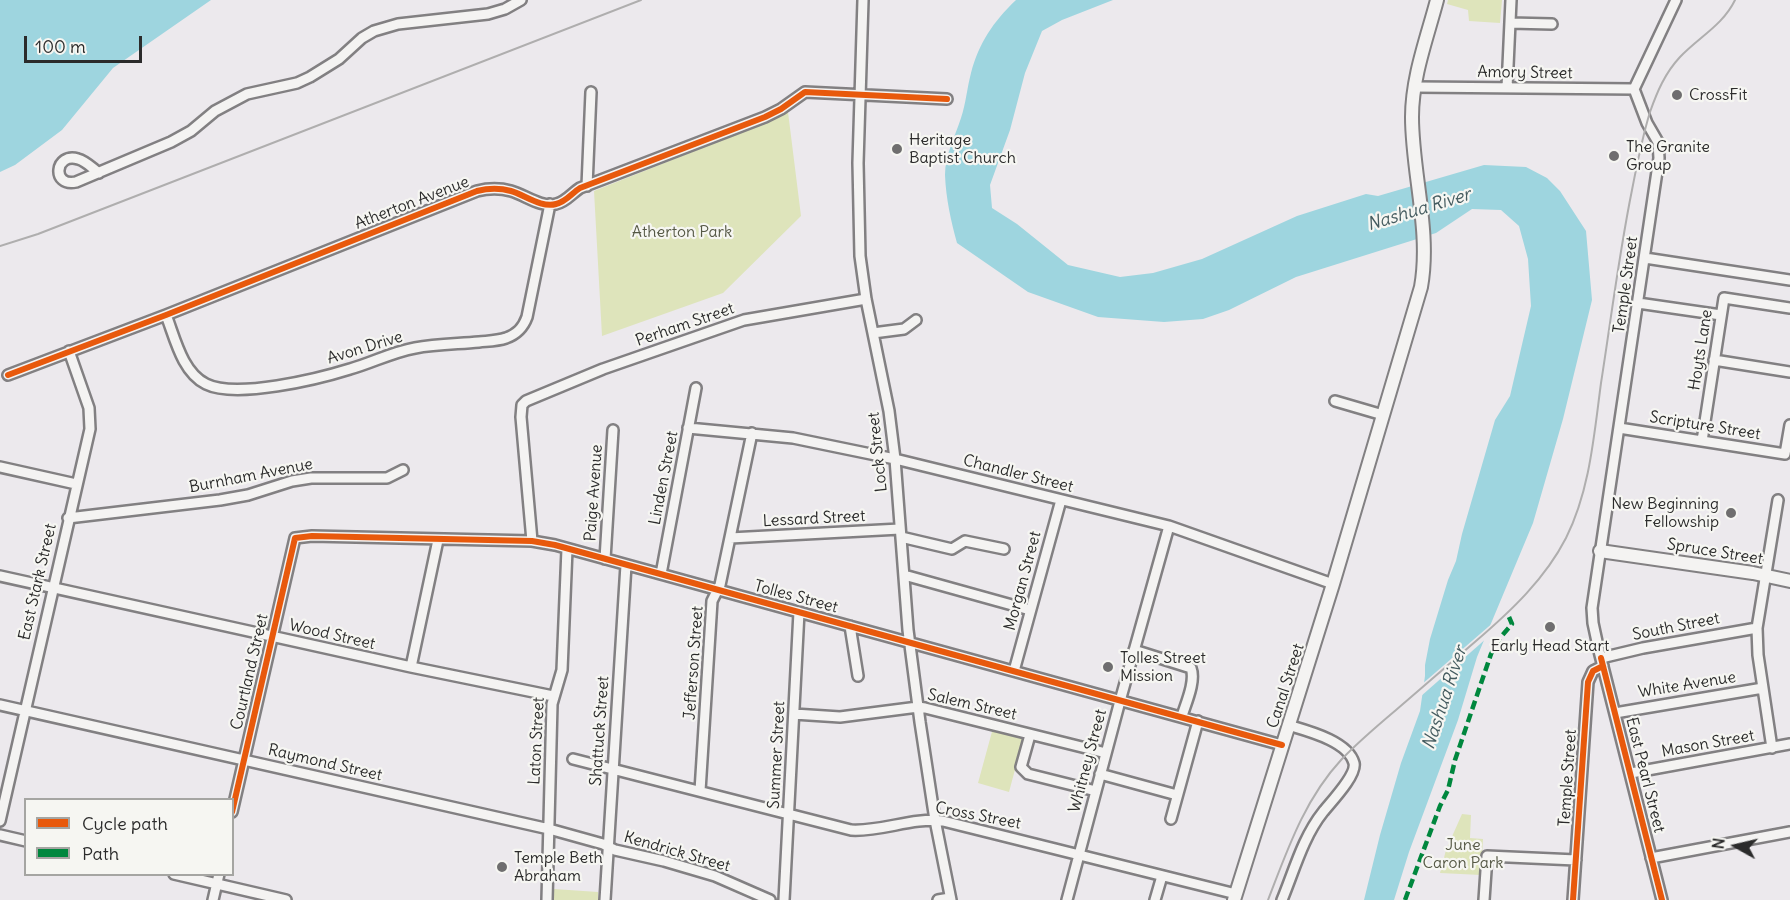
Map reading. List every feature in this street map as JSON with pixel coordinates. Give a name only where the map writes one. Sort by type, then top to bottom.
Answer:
[{"type":"street","points":[[99,173],[171,142],[191,131],[215,111],[247,94],[297,83],[310,77],[339,59],[362,38],[374,31],[398,24],[488,14],[505,9],[521,0]]},
{"type":"street","name":"Lock Street","points":[[863,0],[860,94],[860,256],[866,299],[886,393],[895,459],[910,643],[918,707],[935,820],[951,899]]},
{"type":"street","name":"Canal Street","points":[[1235,897],[1333,584],[1419,293],[1424,267],[1424,250],[1412,120],[1415,87],[1437,0]]},
{"type":"street","points":[[1507,88],[1511,0]]},
{"type":"street","points":[[1634,89],[1676,0]]},
{"type":"street","points":[[1510,23],[1552,24]]},
{"type":"street","name":"Amory Street","points":[[1415,87],[1634,89]]},
{"type":"street","name":"Temple Street","points":[[1573,900],[1588,682],[1593,671],[1602,662],[1592,612],[1660,153],[1658,142],[1647,123],[1634,89]]},
{"type":"street","points":[[587,186],[591,93]]},
{"type":"street","points":[[550,204],[561,202],[577,190],[765,117],[781,109],[802,93],[947,99]]},
{"type":"street","name":"Atherton Avenue","points":[[8,375],[166,315],[477,191],[503,189],[550,204]]},
{"type":"street","name":"Avon Drive","points":[[166,315],[182,356],[191,372],[205,384],[231,389],[280,384],[327,375],[352,369],[412,348],[503,339],[518,332],[527,317],[550,204]]},
{"type":"street","points":[[1645,258],[1790,280]]},
{"type":"street","name":"Hoyts Lane","points":[[1702,441],[1724,298],[1790,308]]},
{"type":"street","name":"Perham Street","points":[[532,541],[521,423],[522,405],[534,397],[603,369],[744,320],[866,299]]},
{"type":"street","points":[[1638,303],[1721,315]]},
{"type":"street","points":[[873,333],[904,329],[916,320]]},
{"type":"street","name":"East Stark Street","points":[[0,821],[87,443],[90,419],[86,397],[69,351]]},
{"type":"street","points":[[1714,360],[1790,372]]},
{"type":"street","name":"Linden Street","points":[[661,574],[696,388]]},
{"type":"street","points":[[1335,401],[1383,415]]},
{"type":"street","name":"Scripture Street","points":[[1619,429],[1785,454],[1790,424]]},
{"type":"street","name":"Chandler Street","points":[[688,428],[802,439],[895,459],[1169,526],[1333,584]]},
{"type":"street","name":"Paige Avenue","points":[[605,559],[613,430]]},
{"type":"street","name":"Jefferson Street","points":[[700,791],[712,601],[720,585],[752,433]]},
{"type":"street","points":[[0,467],[76,484]]},
{"type":"street","name":"Burnham Avenue","points":[[68,518],[220,500],[311,478],[387,478],[403,470]]},
{"type":"street","name":"Morgan Street","points":[[1014,671],[1061,500]]},
{"type":"street","points":[[1772,748],[1758,655],[1757,628],[1778,500]]},
{"type":"street","name":"Whitney Street","points":[[1067,900],[1169,526]]},
{"type":"street","name":"Lessard Street","points":[[730,538],[901,533],[952,549],[965,541],[1004,549]]},
{"type":"street","name":"Tolles Street","points":[[295,538],[312,536],[532,541],[661,574],[1282,744]]},
{"type":"street","name":"Courtland Street","points":[[234,803],[295,538]]},
{"type":"street","points":[[411,667],[438,540]]},
{"type":"street","name":"Laton Street","points":[[547,900],[553,696],[562,670],[567,549]]},
{"type":"street","name":"Spruce Street","points":[[1600,551],[1790,581]]},
{"type":"street","name":"Shattuck Street","points":[[605,900],[626,565]]},
{"type":"street","points":[[904,575],[1030,610]]},
{"type":"street","name":"Wood Street","points":[[0,576],[553,696]]},
{"type":"street","name":"Summer Street","points":[[784,900],[799,612]]},
{"type":"street","points":[[850,626],[858,676]]},
{"type":"street","name":"South Street","points":[[1602,662],[1700,637],[1757,628]]},
{"type":"street","points":[[1134,650],[1191,668],[1192,680],[1182,716]]},
{"type":"street","name":"East Pearl Street","points":[[1602,662],[1662,900]]},
{"type":"street","name":"White Avenue","points":[[1616,713],[1763,688]]},
{"type":"street","name":"Raymond Street","points":[[0,705],[549,828],[608,847]]},
{"type":"street","name":"Salem Street","points":[[794,714],[840,717],[918,707],[1106,753]]},
{"type":"street","points":[[1171,819],[1198,721]]},
{"type":"street","points":[[1282,900],[1310,834],[1321,815],[1351,776],[1354,767],[1352,759],[1342,746],[1288,725]]},
{"type":"street","points":[[1030,735],[1021,767],[1028,774],[1096,791]]},
{"type":"street","name":"Mason Street","points":[[1631,773],[1790,744]]},
{"type":"street","name":"Cross Street","points":[[573,759],[842,828],[860,830],[935,820],[962,825],[1235,897]]},
{"type":"street","points":[[1100,774],[1177,795]]},
{"type":"street","points":[[1652,858],[1790,832]]},
{"type":"street","points":[[0,835],[24,841]]},
{"type":"street","name":"Kendrick Street","points":[[608,847],[715,876],[770,900]]},
{"type":"street","points":[[1484,900],[1487,856],[1576,860]]},
{"type":"street","points":[[192,876],[218,879],[286,900]]},
{"type":"street","points":[[1155,900],[1162,876]]},
{"type":"street","points":[[213,900],[218,879]]},
{"type":"street","points":[[938,900],[951,899]]},
{"type":"green space","points":[[1448,0],[1502,0],[1500,23],[1469,21],[1468,10],[1447,4]]},
{"type":"green space","name":"Atherton Park","points":[[788,112],[801,216],[723,293],[602,336],[594,191]]},
{"type":"green space","points":[[993,728],[1024,736],[1009,792],[978,783]]},
{"type":"green space","name":"June Caron Park","points":[[1462,814],[1471,815],[1470,838],[1483,839],[1481,875],[1440,873],[1446,850]]},
{"type":"green space","points":[[554,889],[598,892],[598,900],[554,900]]},
{"type":"water","points":[[0,0],[211,0],[113,68],[62,130],[15,165],[0,172]]},
{"type":"water","name":"Nashua River","points":[[1016,0],[1113,0],[1062,20],[1042,31],[1025,73],[1010,130],[990,185],[992,208],[1017,224],[1068,265],[1120,277],[1153,273],[1202,259],[1297,216],[1366,194],[1378,196],[1484,165],[1526,167],[1547,178],[1560,191],[1586,231],[1592,300],[1563,419],[1533,523],[1477,657],[1458,720],[1409,852],[1394,900],[1364,900],[1401,763],[1420,711],[1430,639],[1456,561],[1495,420],[1510,396],[1531,306],[1528,259],[1519,226],[1501,210],[1472,209],[1436,233],[1296,277],[1229,310],[1203,319],[1164,322],[1098,317],[1028,292],[957,243],[946,193],[945,175],[948,153],[963,112],[978,52],[1000,16]]},
{"type":"pier","points":[[1495,621],[1488,637],[1420,697],[1421,685]]},
{"type":"railway","points":[[0,246],[38,234],[641,0]]},
{"type":"railway","points":[[1268,900],[1298,827],[1328,775],[1361,740],[1514,606],[1538,581],[1566,538],[1581,501],[1590,462],[1623,238],[1650,112],[1662,83],[1675,63],[1724,17],[1735,0]]},
{"type":"marked path","points":[[1405,900],[1448,790],[1455,760],[1491,654],[1500,638],[1512,624],[1509,617]]},
{"type":"cycle path","points":[[8,375],[166,315],[477,191],[503,189],[545,204],[560,203],[580,188],[765,117],[805,92],[947,99]]},
{"type":"cycle path","points":[[234,803],[295,538],[312,536],[532,541],[555,545],[1282,745]]},
{"type":"cycle path","points":[[1601,658],[1662,900]]},
{"type":"cycle path","points":[[1573,900],[1588,682],[1593,671],[1603,666]]},
{"type":"place","name":"CrossFit","points":[[1677,95]]},
{"type":"place","name":"Heritage Baptist Church","points":[[897,149]]},
{"type":"place","name":"The Granite Group","points":[[1614,156]]},
{"type":"place","name":"New Beginning Fellowship","points":[[1731,513]]},
{"type":"place","name":"Early Head Start","points":[[1550,627]]},
{"type":"place","name":"Tolles Street Mission","points":[[1108,667]]},
{"type":"place","name":"Temple Beth Abraham","points":[[502,867]]}]
